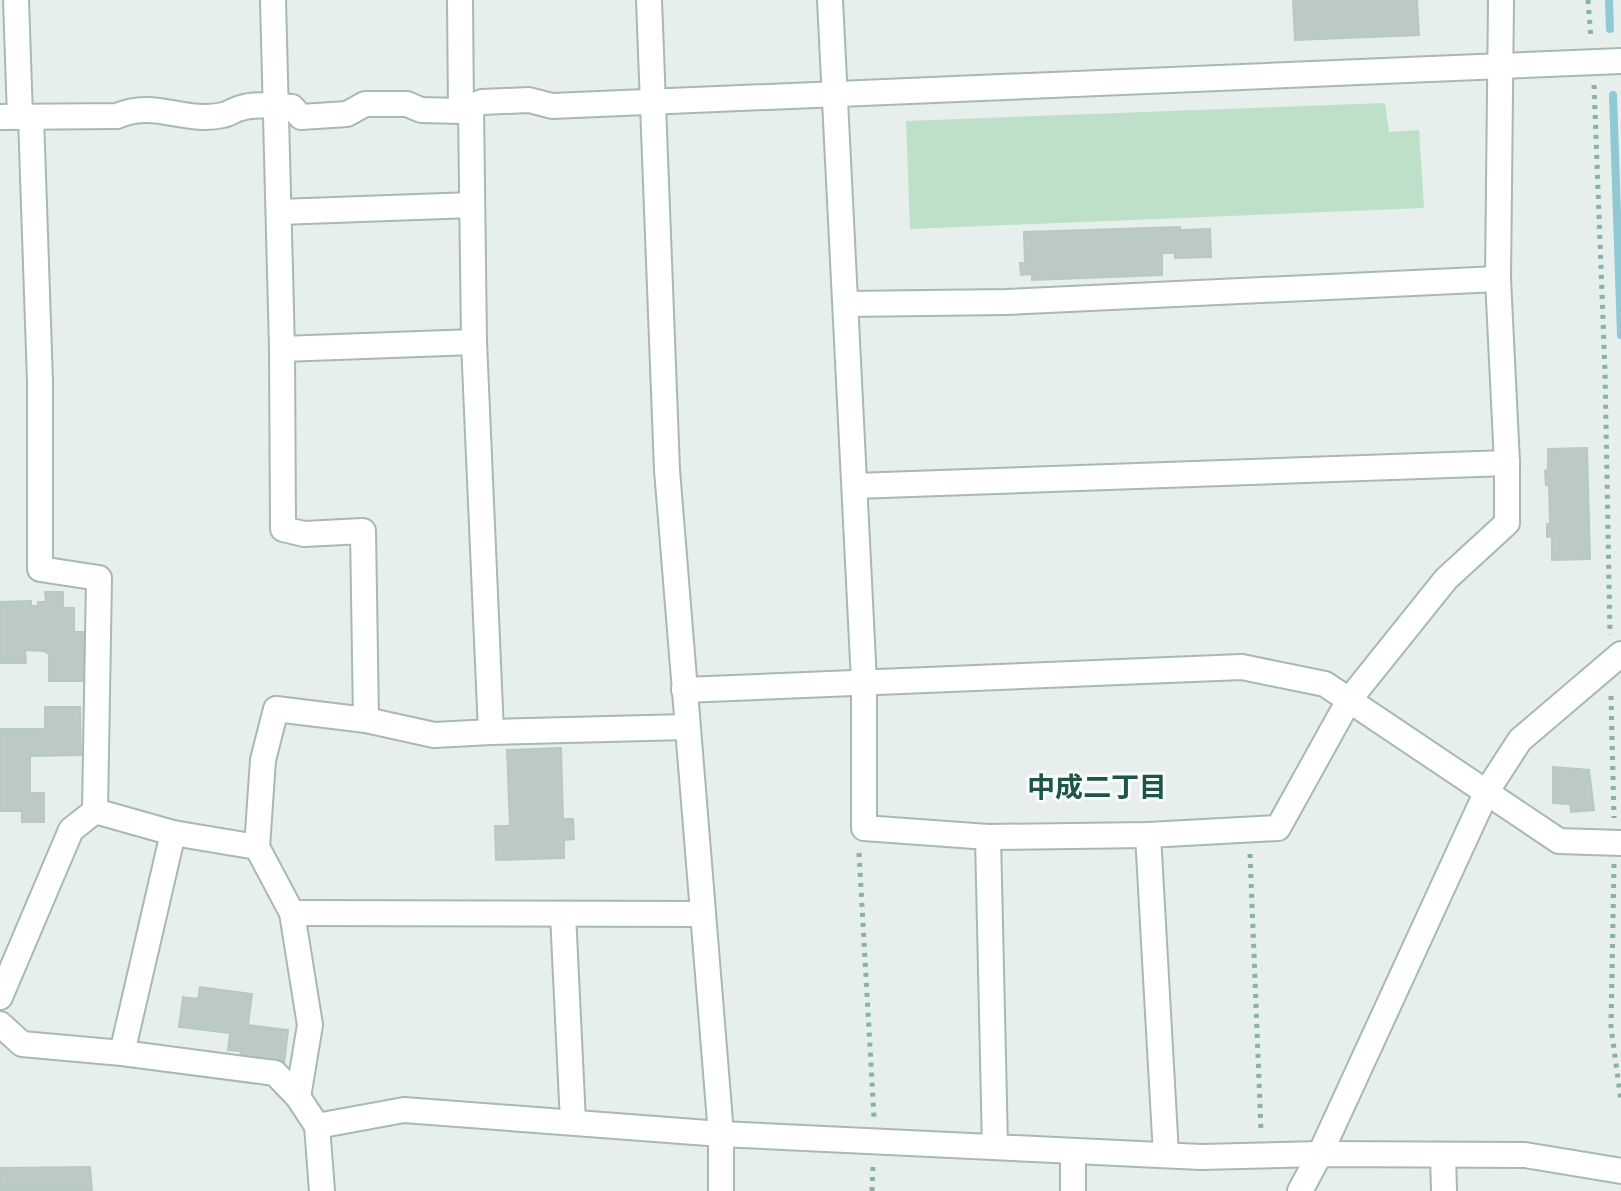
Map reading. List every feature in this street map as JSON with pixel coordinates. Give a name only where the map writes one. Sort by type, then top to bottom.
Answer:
[{"type":"street","points":[[16,0],[17,117],[40,382],[40,569],[99,578],[95,811]]},
{"type":"street","points":[[273,0],[282,349],[283,529],[304,534],[363,531],[366,720]]},
{"type":"street","points":[[460,0],[472,205],[474,342],[491,732]]},
{"type":"street","points":[[649,0],[667,470],[721,1134],[721,1191]]},
{"type":"street","points":[[830,0],[864,682],[864,828],[988,837],[1148,835],[1278,828],[1349,700],[1446,579],[1507,523],[1498,279],[1501,0]]},
{"type":"street","points":[[17,117],[117,116],[130,110],[170,110],[180,116],[223,115],[242,107],[274,106],[292,107],[301,117],[347,114],[365,104],[407,104],[421,110],[466,109],[482,102],[529,100],[552,106],[1621,61]]},
{"type":"street","points":[[279,212],[472,205]]},
{"type":"street","points":[[846,304],[1006,302],[1498,279]]},
{"type":"street","points":[[282,349],[474,342]]},
{"type":"street","points":[[855,486],[1507,463]]},
{"type":"street","points":[[1300,1191],[1320,1154],[1487,791],[1520,740],[1616,659]]},
{"type":"street","points":[[684,690],[1242,667],[1325,684],[1559,841],[1618,843]]},
{"type":"street","points":[[298,1097],[310,1025],[292,913],[257,847],[263,760],[276,709],[366,720],[434,735],[687,727]]},
{"type":"street","points":[[95,811],[173,833],[257,847]]},
{"type":"street","points":[[0,997],[71,830],[95,811]]},
{"type":"street","points":[[122,1053],[173,833]]},
{"type":"street","points":[[1148,835],[1166,1155]]},
{"type":"street","points":[[988,837],[995,1147]]},
{"type":"street","points":[[292,913],[703,914]]},
{"type":"street","points":[[563,914],[573,1122]]},
{"type":"street","points":[[0,1024],[22,1044],[122,1053],[275,1073],[298,1097],[317,1126],[322,1191]]},
{"type":"street","points":[[317,1126],[404,1110],[721,1134],[1166,1155],[1525,1155],[1621,1171]]},
{"type":"street","points":[[1073,1151],[1073,1191]]},
{"type":"street","points":[[1443,1155],[1444,1191]]},
{"type":"path","points":[[1588,0],[1594,63],[1616,659],[1618,843],[1611,1027],[1621,1101]]},
{"type":"path","points":[[864,828],[858,846],[875,1141],[872,1191]]},
{"type":"path","points":[[1249,830],[1263,1156]]},
{"type":"green space","points":[[1385,103],[1389,132],[1419,130],[1424,208],[910,229],[906,121]]},
{"type":"building","points":[[1293,0],[1417,0],[1419,35],[1295,40]]},
{"type":"building","points":[[1180,227],[1180,230],[1210,229],[1211,257],[1175,258],[1175,253],[1162,253],[1162,275],[1032,280],[1032,274],[1021,275],[1020,263],[1025,263],[1024,232]]},
{"type":"building","points":[[1587,448],[1590,559],[1552,560],[1552,536],[1547,537],[1547,524],[1550,524],[1549,485],[1546,485],[1545,471],[1548,470],[1548,449]]},
{"type":"building","points":[[45,592],[63,592],[63,608],[74,608],[74,632],[86,632],[87,681],[49,681],[49,654],[44,651],[25,650],[26,663],[0,663],[0,602],[31,601],[31,606],[38,606],[38,602],[46,602]]},
{"type":"building","points":[[45,707],[80,707],[81,755],[30,756],[30,793],[44,793],[44,822],[22,822],[22,811],[0,811],[0,729],[45,729]]},
{"type":"building","points":[[561,748],[563,819],[573,819],[574,839],[564,840],[564,858],[496,860],[495,826],[510,826],[507,750]]},
{"type":"building","points":[[1553,767],[1589,770],[1594,810],[1571,812],[1570,804],[1553,803]]},
{"type":"building","points":[[200,987],[252,994],[248,1025],[288,1030],[284,1064],[240,1058],[241,1051],[228,1050],[230,1033],[179,1027],[183,997],[198,999]]},
{"type":"building","points":[[90,1167],[92,1191],[0,1191],[0,1168]]},
{"type":"waterway","points":[[1609,0],[1610,29]]},
{"type":"waterway","points":[[1613,95],[1621,335]]},
{"type":"district","name":"中成二丁目","points":[[1097,786]]}]
